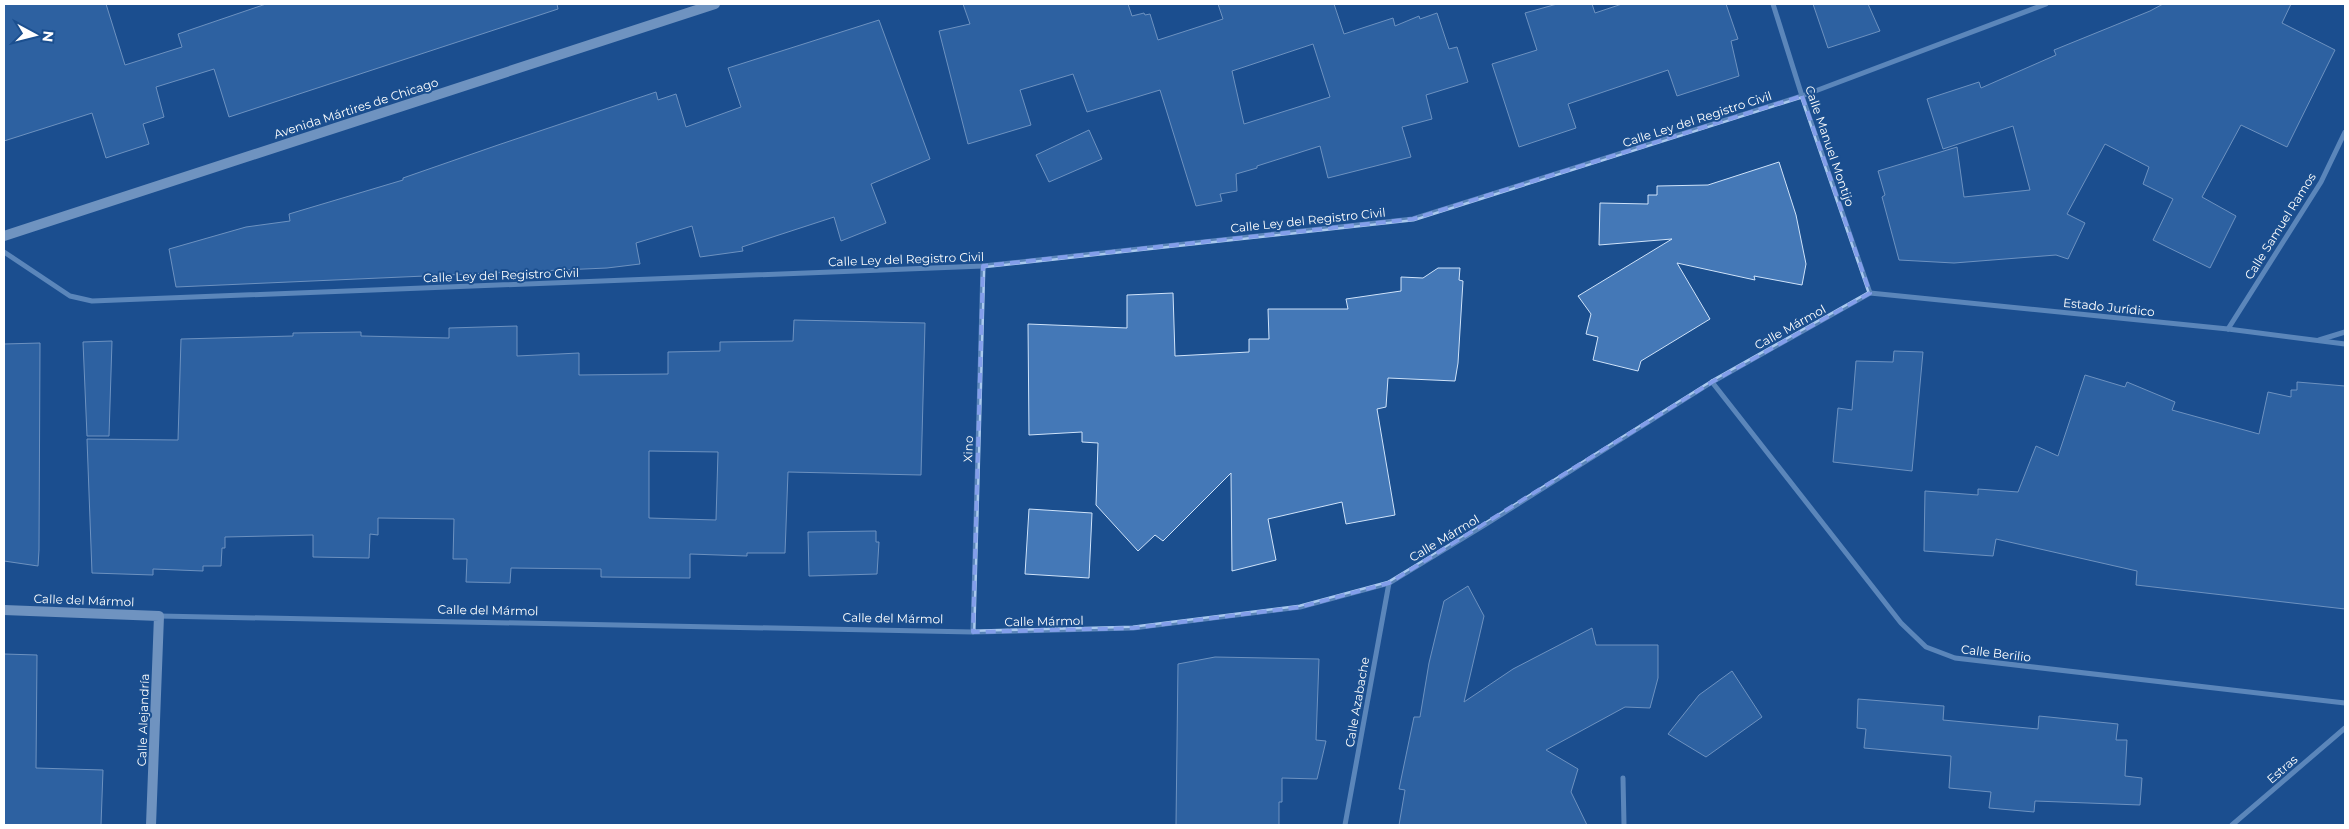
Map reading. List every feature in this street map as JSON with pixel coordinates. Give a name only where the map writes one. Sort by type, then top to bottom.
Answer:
[{"type":"main road","name":"Avenida Mártires de Chicago","points":[[4,236],[715,4]]},
{"type":"main road","name":"Calle del Mármol","points":[[4,610],[159,616]]},
{"type":"main road","name":"Calle Alejandría","points":[[151,825],[159,616]]},
{"type":"street","name":"Calle Manuel Montijo","points":[[1773,4],[1802,96],[1870,293]]},
{"type":"street","name":"Calle Ley del Registro Civil","points":[[4,252],[70,296],[92,301],[983,266],[1413,219],[1802,96],[2046,4]]},
{"type":"street","name":"Calle Samuel Ramos","points":[[2228,329],[2321,182],[2345,132]]},
{"type":"street","name":"Xino","points":[[973,632],[983,266]]},
{"type":"street","name":"Estado Jurídico","points":[[1870,293],[2228,329],[2345,344]]},
{"type":"street","name":"Calle Mármol","points":[[973,632],[1133,628],[1300,607],[1389,582],[1486,524],[1712,382],[1870,293]]},
{"type":"street","points":[[2315,341],[2345,332]]},
{"type":"street","name":"Calle Berilio","points":[[1712,382],[1901,623],[1926,647],[1955,658],[2345,703]]},
{"type":"street","name":"Calle Azabache","points":[[1345,825],[1389,582]]},
{"type":"street","name":"Calle del Mármol","points":[[159,616],[973,632]]},
{"type":"street","name":"Estras","points":[[2232,825],[2345,728]]},
{"type":"street","points":[[1623,778],[1624,825]]},
{"type":"highlighted area","points":[[1802,96],[1870,293],[1712,382],[1389,583],[1300,607],[1133,628],[973,632],[983,266],[1413,219]]},
{"type":"building","points":[[4,4],[106,4],[125,65],[182,47],[178,34],[266,4],[557,4],[558,9],[229,117],[214,69],[156,87],[164,117],[143,124],[149,144],[106,158],[92,113],[4,141]]},
{"type":"building","points":[[963,4],[1128,4],[1132,16],[1144,13],[1145,15],[1150,14],[1158,40],[1223,19],[1218,4],[1334,4],[1344,34],[1393,18],[1395,26],[1419,16],[1420,19],[1437,13],[1449,49],[1457,47],[1468,82],[1426,95],[1432,119],[1402,127],[1411,157],[1328,178],[1320,146],[1236,174],[1237,191],[1220,194],[1222,201],[1196,206],[1160,90],[1087,112],[1073,74],[1020,90],[1031,125],[968,144],[939,31],[970,24]],"holes":[[[1313,44],[1330,97],[1244,124],[1232,71]]]},
{"type":"building","points":[[1557,4],[1592,4],[1595,13],[1622,4],[1726,4],[1738,39],[1731,41],[1739,76],[1677,96],[1668,70],[1568,104],[1576,128],[1519,147],[1492,64],[1537,50],[1525,13]]},
{"type":"building","points":[[1813,4],[1868,4],[1880,31],[1828,48]]},
{"type":"building","points":[[2163,4],[2291,4],[2282,23],[2335,50],[2287,147],[2241,125],[2202,197],[2236,216],[2210,268],[2153,240],[2173,199],[2143,184],[2149,167],[2105,144],[2067,214],[2085,223],[2068,259],[2056,255],[1954,263],[1899,260],[1882,197],[1885,195],[1878,171],[1957,147],[1964,197],[2030,190],[2013,126],[1943,149],[1927,99],[1979,82],[1981,88],[2056,55],[2054,50]]},
{"type":"building","points":[[879,20],[930,159],[871,184],[886,223],[841,241],[834,217],[742,247],[743,251],[700,257],[692,226],[636,243],[640,264],[607,268],[176,287],[169,249],[246,227],[290,221],[289,214],[403,180],[403,178],[656,92],[658,100],[676,94],[686,127],[741,107],[728,68]]},
{"type":"building","points":[[1089,130],[1102,159],[1049,182],[1036,155]]},
{"type":"building","points":[[1779,162],[1796,215],[1806,264],[1802,285],[1754,276],[1755,280],[1677,263],[1710,319],[1641,361],[1638,371],[1593,360],[1598,337],[1586,334],[1591,314],[1578,296],[1672,239],[1599,245],[1600,203],[1648,204],[1648,195],[1657,195],[1657,186],[1708,185]]},
{"type":"building","points":[[1438,268],[1460,268],[1459,280],[1463,281],[1458,363],[1455,381],[1388,378],[1386,407],[1377,409],[1395,515],[1346,524],[1342,502],[1268,519],[1276,560],[1232,571],[1231,473],[1163,541],[1155,535],[1138,551],[1096,505],[1098,443],[1082,442],[1082,432],[1029,435],[1028,324],[1127,328],[1127,295],[1173,293],[1175,356],[1249,352],[1249,339],[1269,339],[1268,309],[1348,309],[1346,299],[1401,291],[1401,277],[1423,278]]},
{"type":"building","points":[[794,320],[925,323],[921,475],[788,472],[785,553],[747,553],[747,556],[690,554],[690,578],[601,577],[601,569],[511,568],[510,583],[466,582],[467,559],[453,559],[454,519],[378,518],[378,535],[370,534],[369,558],[313,557],[313,535],[225,537],[225,548],[222,548],[221,566],[203,566],[203,571],[153,569],[153,575],[92,573],[87,439],[178,440],[181,339],[293,336],[293,333],[361,332],[361,336],[449,338],[449,328],[517,326],[517,356],[579,353],[579,375],[668,374],[668,352],[720,351],[720,342],[793,341]],"holes":[[[649,451],[718,452],[716,520],[649,518]]]},
{"type":"building","points":[[112,341],[109,436],[87,436],[83,342]]},
{"type":"building","points":[[40,343],[38,566],[4,561],[4,344]]},
{"type":"building","points":[[1894,351],[1923,352],[1912,471],[1833,462],[1838,408],[1852,410],[1856,361],[1893,362]]},
{"type":"building","points":[[2085,375],[2125,387],[2127,382],[2175,402],[2172,410],[2259,434],[2268,392],[2291,397],[2291,390],[2297,390],[2297,382],[2345,386],[2345,609],[2136,585],[2137,571],[1996,539],[1993,556],[1924,551],[1925,491],[1978,495],[1978,489],[2018,492],[2036,446],[2058,456]]},
{"type":"building","points":[[1029,509],[1092,513],[1089,578],[1025,574]]},
{"type":"building","points":[[876,531],[876,542],[879,542],[877,574],[809,576],[808,532]]},
{"type":"building","points":[[1468,586],[1484,616],[1464,702],[1513,669],[1592,628],[1596,645],[1658,645],[1658,678],[1650,708],[1625,707],[1546,750],[1578,769],[1571,792],[1587,825],[1399,825],[1405,790],[1399,789],[1414,717],[1420,717],[1429,663],[1444,601]]},
{"type":"building","points":[[4,654],[37,655],[36,768],[103,770],[101,825],[4,825]]},
{"type":"building","points":[[1215,657],[1319,659],[1316,740],[1326,741],[1317,779],[1282,778],[1282,802],[1279,802],[1279,825],[1176,825],[1178,664]]},
{"type":"building","points":[[1732,671],[1762,717],[1706,757],[1668,734],[1699,695]]},
{"type":"building","points":[[1858,699],[1944,706],[1943,720],[2038,729],[2039,716],[2118,724],[2116,740],[2127,740],[2125,776],[2142,778],[2140,805],[2035,801],[2034,812],[1989,808],[1991,792],[1949,788],[1951,756],[1864,748],[1866,729],[1857,728]]}]
